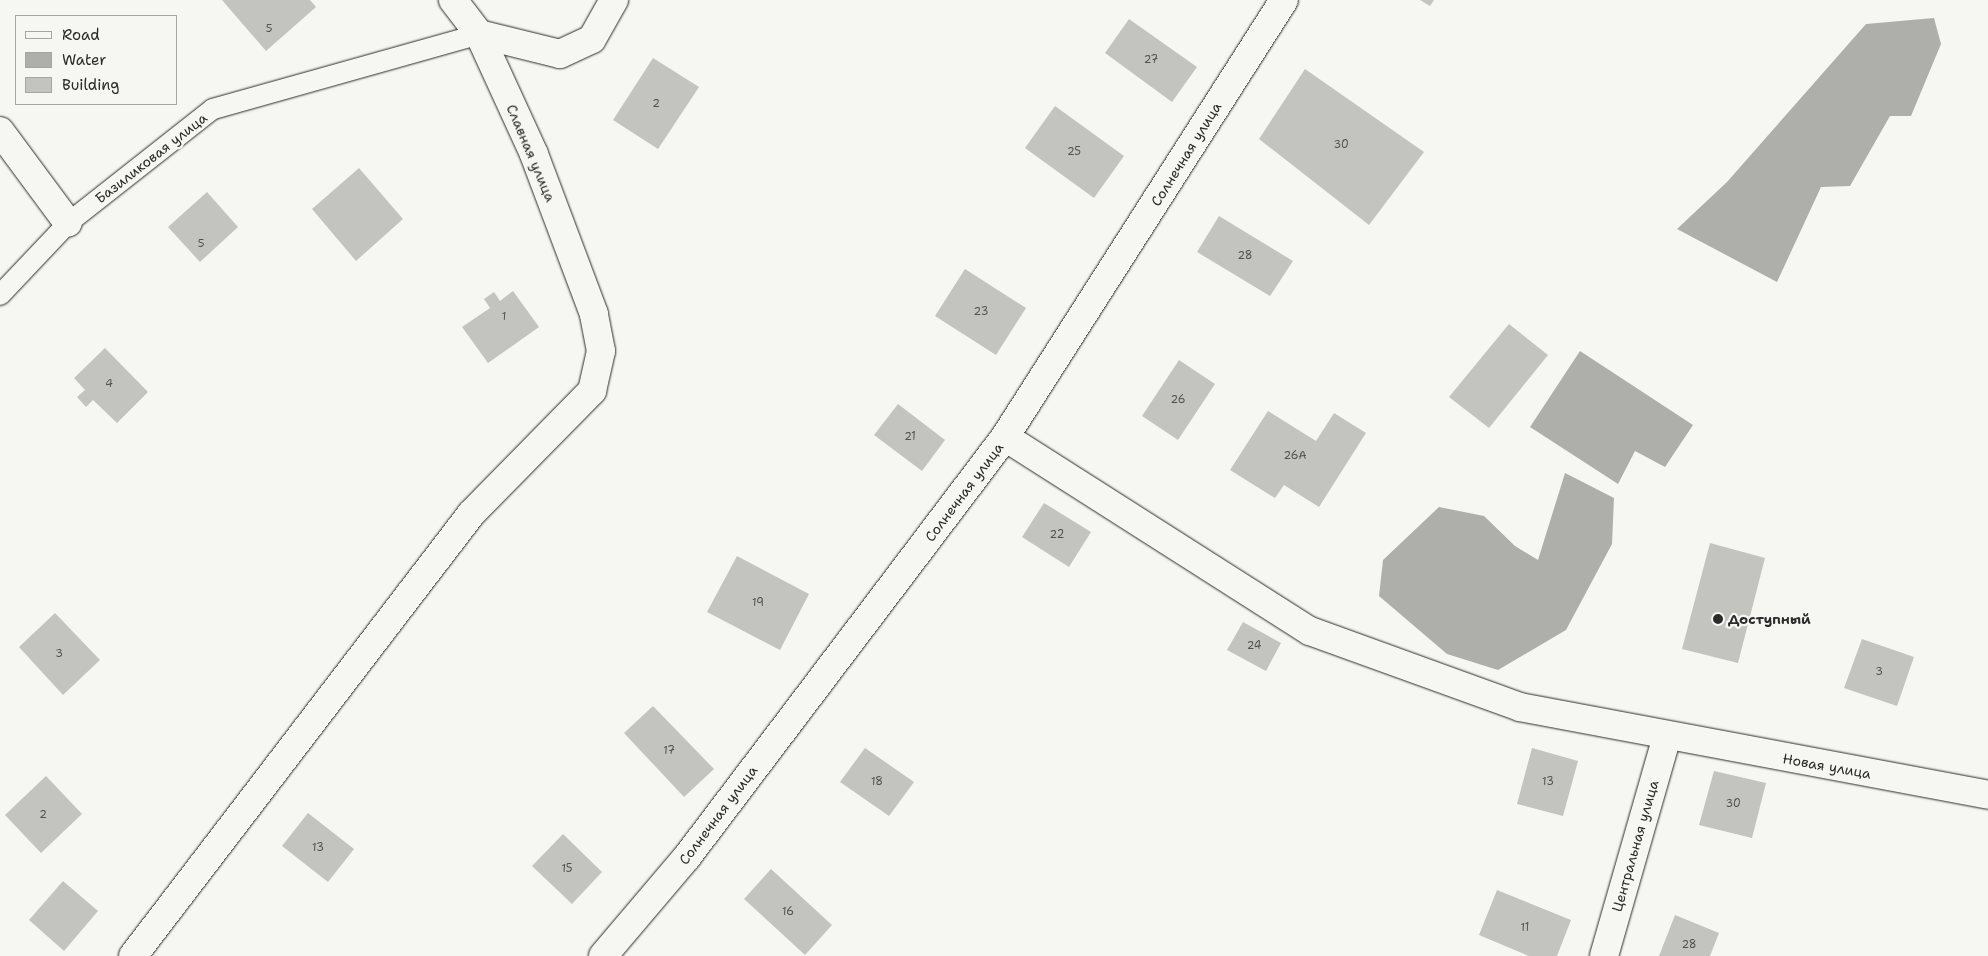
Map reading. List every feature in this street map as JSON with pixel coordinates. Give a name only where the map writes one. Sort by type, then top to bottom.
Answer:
[{"type":"street","name":"Славная улица","points":[[133,956],[471,514],[592,391],[602,351],[594,314],[534,154],[479,34],[454,0]]},
{"type":"street","points":[[479,34],[560,54],[592,39],[614,0]]},
{"type":"street","name":"Солнечная улица","points":[[603,956],[693,849],[1005,437],[1284,0]]},
{"type":"street","points":[[0,131],[68,223]]},
{"type":"street","name":"Новая улица","points":[[1005,437],[1310,631],[1520,707],[1988,795]]},
{"type":"street","name":"Центральная улица","points":[[1604,956],[1667,736]]},
{"type":"lane","name":"Базиликовая улица","points":[[0,294],[68,223],[213,109],[479,34]]},
{"type":"water","points":[[1934,18],[1941,44],[1911,116],[1890,116],[1850,186],[1821,187],[1777,282],[1677,229],[1727,182],[1866,24]]},
{"type":"water","points":[[1580,351],[1693,425],[1665,467],[1635,451],[1618,484],[1530,427]]},
{"type":"water","points":[[1565,473],[1614,498],[1612,544],[1566,630],[1498,670],[1447,654],[1379,596],[1383,560],[1439,507],[1484,516],[1515,546],[1538,560]]},
{"type":"building","points":[[222,0],[310,0],[316,7],[266,51]]},
{"type":"building","points":[[1420,0],[1434,0],[1430,6]]},
{"type":"building","points":[[1129,19],[1197,67],[1172,102],[1105,53]]},
{"type":"building","points":[[653,58],[699,87],[658,149],[613,120]]},
{"type":"building","points":[[1305,69],[1424,152],[1369,225],[1259,139]]},
{"type":"building","points":[[1055,106],[1124,156],[1094,198],[1025,148]]},
{"type":"building","points":[[359,168],[403,219],[356,261],[312,209]]},
{"type":"building","points":[[207,192],[238,227],[200,262],[168,227]]},
{"type":"building","points":[[1219,216],[1293,261],[1270,296],[1197,252]]},
{"type":"building","points":[[965,269],[1026,308],[996,355],[935,316]]},
{"type":"building","points":[[513,291],[539,327],[488,363],[462,327],[490,308],[484,299],[494,292],[500,301]]},
{"type":"building","points":[[1509,324],[1548,355],[1489,428],[1449,397]]},
{"type":"building","points":[[105,348],[148,392],[117,423],[93,400],[86,407],[77,397],[85,390],[74,378]]},
{"type":"building","points":[[1179,360],[1215,384],[1178,440],[1142,416]]},
{"type":"building","points":[[898,404],[945,440],[922,471],[874,435]]},
{"type":"building","points":[[1268,411],[1316,441],[1334,413],[1366,433],[1319,507],[1284,485],[1275,498],[1230,470]]},
{"type":"building","points":[[1044,503],[1091,532],[1069,567],[1022,537]]},
{"type":"building","points":[[1710,543],[1765,558],[1738,663],[1682,649]]},
{"type":"building","points":[[737,556],[809,594],[780,650],[707,612]]},
{"type":"building","points":[[55,613],[100,660],[63,695],[19,647]]},
{"type":"building","points":[[1243,622],[1281,643],[1266,671],[1227,650]]},
{"type":"building","points":[[1862,639],[1914,657],[1897,706],[1844,688]]},
{"type":"building","points":[[653,706],[714,769],[684,797],[624,733]]},
{"type":"building","points":[[865,748],[914,782],[889,816],[840,782]]},
{"type":"building","points":[[1532,748],[1578,761],[1563,816],[1517,804]]},
{"type":"building","points":[[1714,771],[1766,783],[1752,838],[1699,825]]},
{"type":"building","points":[[46,776],[82,814],[41,853],[5,815]]},
{"type":"building","points":[[308,813],[354,849],[328,882],[282,846]]},
{"type":"building","points":[[563,834],[602,872],[572,904],[532,866]]},
{"type":"building","points":[[771,869],[832,925],[805,955],[744,899]]},
{"type":"building","points":[[63,881],[98,911],[64,951],[29,920]]},
{"type":"building","points":[[1497,890],[1571,920],[1557,956],[1529,956],[1479,935]]},
{"type":"building","points":[[1675,915],[1719,933],[1710,956],[1659,956]]},
{"type":"place","name":"Доступный","points":[[1718,619]]}]
